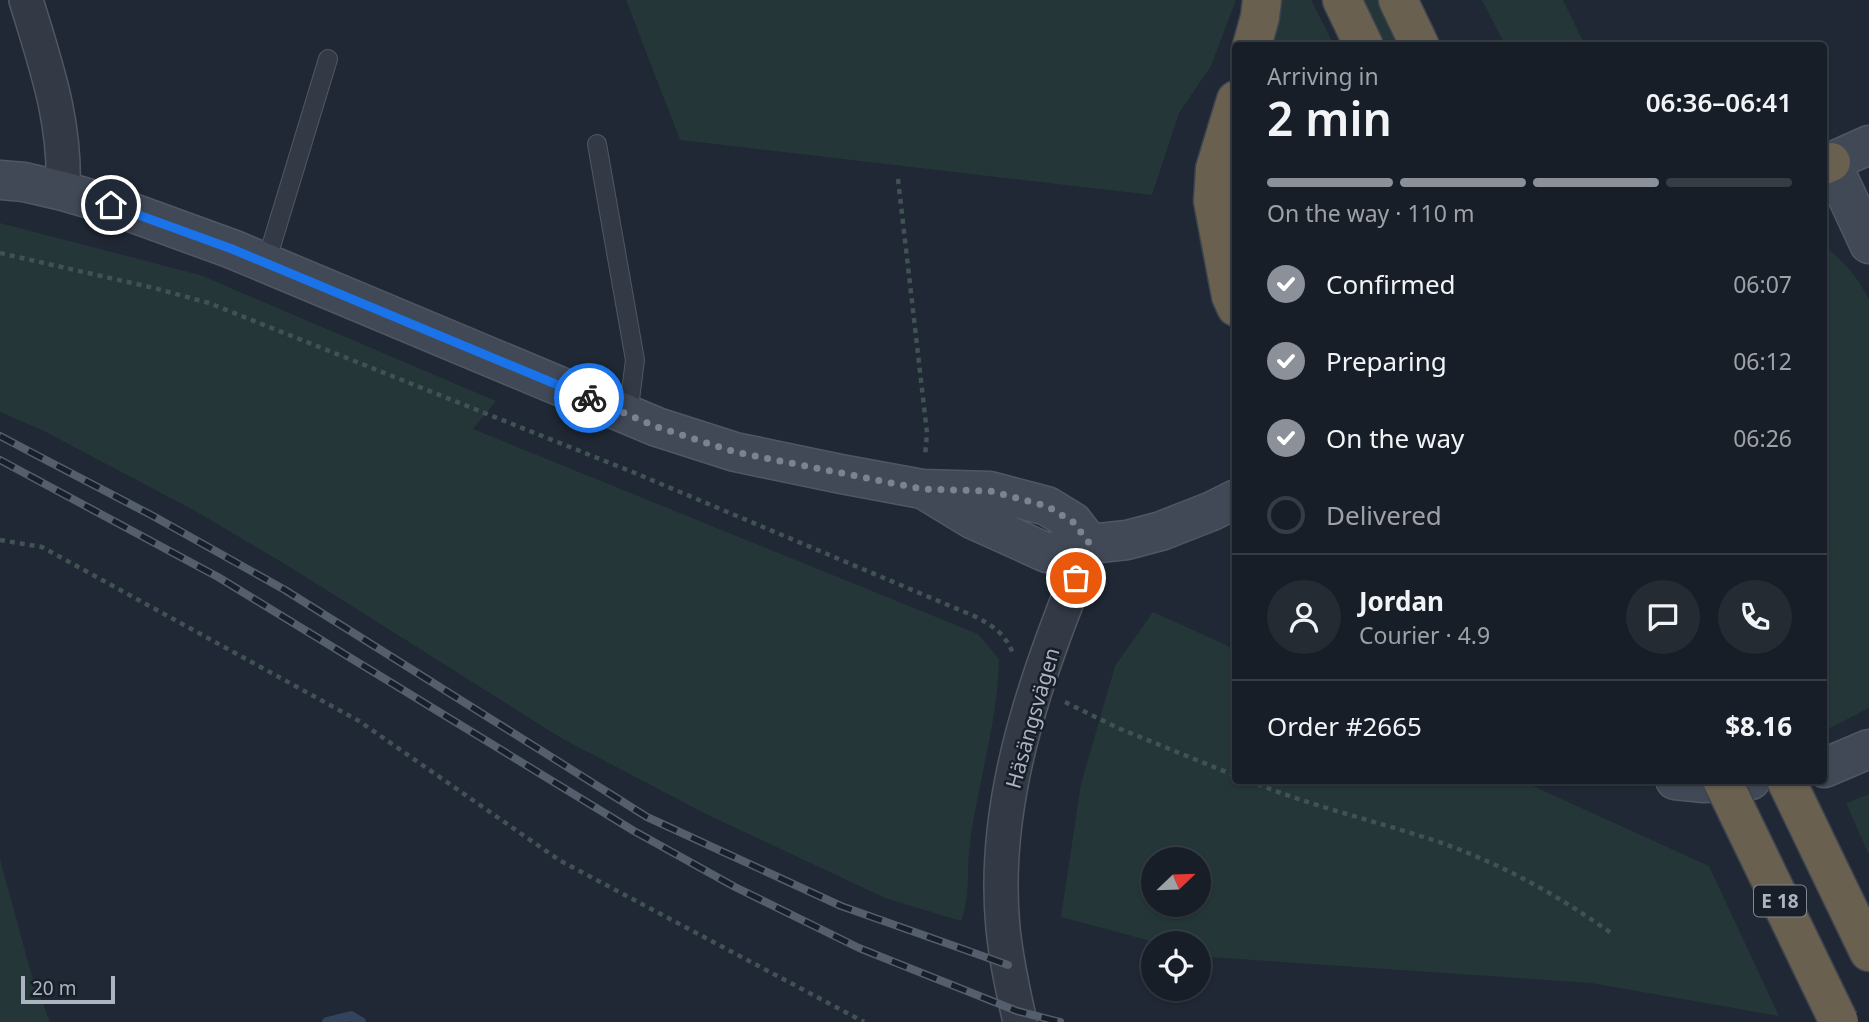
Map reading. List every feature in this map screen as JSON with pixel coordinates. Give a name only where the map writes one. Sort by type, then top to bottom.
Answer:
[{"type":"highway","points":[[1253,42],[1261,17],[1262,0]]},
{"type":"highway","points":[[1342,0],[1362,42]]},
{"type":"highway","points":[[1401,6],[1418,42]]},
{"type":"highway","points":[[1401,6],[1427,42]]},
{"type":"highway","points":[[1232,113],[1215,169],[1213,201],[1232,296]]},
{"type":"highway","points":[[1232,200],[1232,251]]},
{"type":"highway","name":"E 18","points":[[1724,784],[1839,1022]]},
{"type":"highway","name":"E 18","points":[[1788,784],[1869,952]]},
{"type":"street","points":[[26,0],[60,121],[65,158],[63,191]]},
{"type":"street","points":[[1827,164],[1869,145]]},
{"type":"street","points":[[1827,166],[1869,244]]},
{"type":"street","points":[[8,177],[111,205],[266,263],[657,427],[735,452],[922,489],[972,519],[1047,554],[1161,531],[1232,501]]},
{"type":"street","name":"Häsängsvägen","points":[[1020,1022],[1002,926],[1002,857],[1011,780],[1036,688],[1090,544]]},
{"type":"street","points":[[1827,767],[1869,750]]},
{"type":"lane","points":[[266,263],[328,59]]},
{"type":"lane","points":[[597,144],[635,360],[628,415]]},
{"type":"path","points":[[898,178],[927,433],[922,489]]},
{"type":"path","points":[[0,253],[209,303],[609,462],[974,616],[1003,635],[1014,659]]},
{"type":"path","points":[[0,540],[42,547],[359,721],[559,860],[864,1022]]},
{"type":"path","points":[[1036,688],[1118,728],[1232,774]]},
{"type":"path","points":[[1257,784],[1284,796],[1437,842],[1515,873],[1565,900],[1611,933]]},
{"type":"shaded area","points":[[626,0],[1236,0],[1211,66],[1179,113],[1152,195],[680,140]]},
{"type":"shaded area","points":[[1282,0],[1311,0],[1332,42],[1272,42]]},
{"type":"shaded area","points":[[1360,0],[1379,0],[1400,42],[1381,42]]},
{"type":"shaded area","points":[[1482,0],[1563,0],[1584,42],[1503,42]]},
{"type":"shaded area","points":[[0,223],[200,275],[496,401],[473,429],[978,634],[999,659],[998,683],[972,828],[967,895],[961,921],[885,898],[704,813],[561,738],[293,569],[197,512],[42,430],[0,412]]},
{"type":"shaded area","points":[[1827,249],[1850,270],[1869,300],[1869,708],[1827,729]]},
{"type":"shaded area","points":[[1153,612],[1232,648],[1232,784],[1529,784],[1709,866],[1779,1016],[1591,983],[1211,957],[1211,931],[1141,931],[1141,938],[1061,917],[1081,784],[1115,666]]},
{"type":"shaded area","points":[[1869,794],[1869,855],[1846,803]]},
{"type":"shaded area","points":[[0,859],[31,973],[50,1022],[0,1022]]},
{"type":"waterway","points":[[327,1022],[351,1016],[361,1022]]},
{"type":"railway","points":[[0,436],[153,516],[285,590],[647,817],[841,906],[1008,965]]},
{"type":"railway","points":[[0,460],[218,577],[634,831],[735,887],[859,948],[1017,1011],[1060,1022]]},
{"type":"way so far","points":[[589,398],[657,427],[735,452],[922,489],[990,491],[1047,506],[1073,522],[1090,544],[1076,578]]},
{"type":"route","points":[[111,205],[232,249],[589,398]]}]
